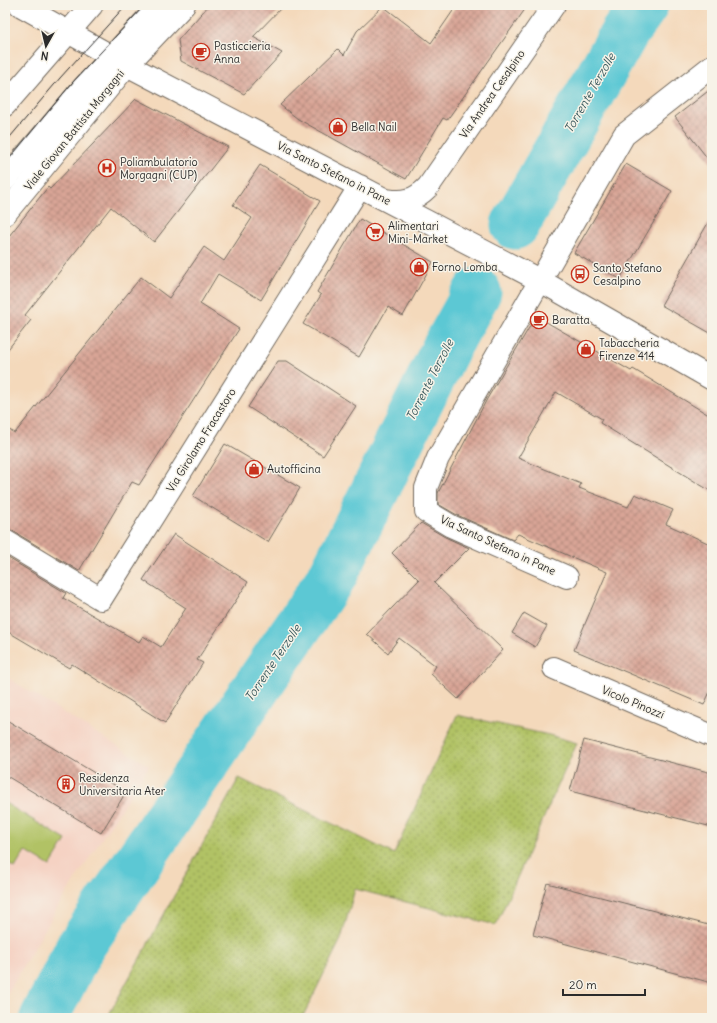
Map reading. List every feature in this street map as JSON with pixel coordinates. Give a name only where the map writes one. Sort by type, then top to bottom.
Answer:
[{"type":"street","name":"Viale Giovan Battista Morgagni","points":[[20,5],[119,61]]},
{"type":"street","points":[[5,105],[67,31],[92,5]]},
{"type":"street","name":"Viale Giovan Battista Morgagni","points":[[5,214],[160,5]]},
{"type":"street","name":"Viale Giovan Battista Morgagni","points":[[5,180],[119,61],[184,5]]},
{"type":"street","name":"Via Andrea Cesalpino","points":[[387,200],[405,202],[411,200],[419,196],[431,182],[554,5]]},
{"type":"street","name":"Via Santo Stefano in Pane","points":[[119,61],[537,279],[712,379]]},
{"type":"street","name":"Via Santo Stefano in Pane","points":[[568,577],[451,526],[426,511],[426,488],[438,458],[537,279],[624,135],[712,66]]},
{"type":"street","name":"Via Andrea Cesalpino","points":[[431,182],[426,198],[427,205],[435,221],[453,235]]},
{"type":"street","name":"Via Girolamo Fracastoro","points":[[5,541],[101,599],[360,186]]},
{"type":"street","name":"Vicolo Pinozzi","points":[[554,668],[712,736]]},
{"type":"shaded area","points":[[5,676],[149,766],[62,900],[5,998]]},
{"type":"green space","points":[[457,715],[549,735],[577,743],[496,925],[355,889],[341,939],[302,1018],[107,1018],[239,778],[394,854]]},
{"type":"green space","points":[[5,803],[66,840],[50,866],[25,851],[15,868],[5,862]]},
{"type":"building","points":[[209,5],[284,5],[253,37],[282,53],[244,94],[181,61],[178,40]]},
{"type":"building","points":[[457,5],[528,5],[447,120],[443,118],[406,179],[298,119],[280,105],[338,49],[344,55],[357,31],[383,6],[431,43]]},
{"type":"building","points":[[712,88],[712,164],[675,117]]},
{"type":"building","points":[[136,99],[228,147],[154,242],[111,207],[25,315],[31,320],[5,353],[5,241],[48,187],[50,189]]},
{"type":"building","points":[[626,164],[672,191],[620,279],[574,253]]},
{"type":"building","points":[[260,165],[320,201],[261,300],[218,274],[200,304],[239,329],[139,485],[132,482],[79,571],[11,530],[5,529],[5,428],[15,433],[141,277],[169,298],[204,247],[224,261],[252,218],[233,205]]},
{"type":"building","points":[[712,216],[712,334],[661,305]]},
{"type":"building","points":[[360,219],[433,262],[403,316],[388,307],[359,357],[303,324],[321,295],[317,292]]},
{"type":"building","points":[[536,316],[631,371],[633,369],[712,417],[712,492],[600,423],[602,419],[556,392],[518,458],[581,484],[579,488],[628,507],[635,494],[673,510],[666,524],[712,545],[712,687],[704,705],[574,650],[607,572],[518,534],[513,540],[457,515],[438,504],[438,493],[487,399]]},
{"type":"building","points":[[278,361],[287,361],[356,406],[323,456],[248,407]]},
{"type":"building","points":[[225,444],[300,488],[268,542],[193,496]]},
{"type":"building","points":[[421,523],[445,537],[469,548],[434,583],[503,650],[458,699],[431,674],[436,666],[399,638],[388,653],[367,634],[419,580],[392,553]]},
{"type":"building","points":[[174,534],[248,582],[197,660],[203,663],[165,723],[72,664],[69,668],[5,630],[5,556],[66,593],[63,598],[139,642],[143,636],[161,647],[186,608],[143,580]]},
{"type":"building","points":[[524,613],[547,626],[535,647],[512,633]]},
{"type":"building","name":"Residenza Universitaria Ater","points":[[5,719],[126,792],[101,833],[5,775]]},
{"type":"building","points":[[584,740],[712,773],[712,827],[570,791]]},
{"type":"building","points":[[547,883],[712,926],[712,983],[533,935]]},
{"type":"waterway","name":"Torrente Terzolle","points":[[515,225],[625,32],[644,5]]},
{"type":"waterway","name":"Torrente Terzolle","points":[[44,1018],[80,947],[333,575],[446,348],[477,292]]},
{"type":"tram line","points":[[5,143],[60,78],[126,5]]},
{"type":"tram line","points":[[5,164],[72,83],[145,5]]},
{"type":"place","name":"Pasticcieria Anna","points":[[201,52]]},
{"type":"place","name":"Bella Nail","points":[[338,127]]},
{"type":"place","name":"Poliambulatorio Morgagni (CUP)","points":[[107,168]]},
{"type":"place","name":"Alimentari Mini-Market","points":[[375,232]]},
{"type":"place","name":"Forno Lomba","points":[[419,267]]},
{"type":"place","name":"Santo Stefano Cesalpino","points":[[580,274]]},
{"type":"place","name":"Baratta","points":[[539,320]]},
{"type":"place","name":"Tabaccheria Firenze 414","points":[[586,349]]},
{"type":"place","name":"Autofficina","points":[[254,469]]},
{"type":"place","name":"Residenza Universitaria Ater","points":[[66,784]]}]
